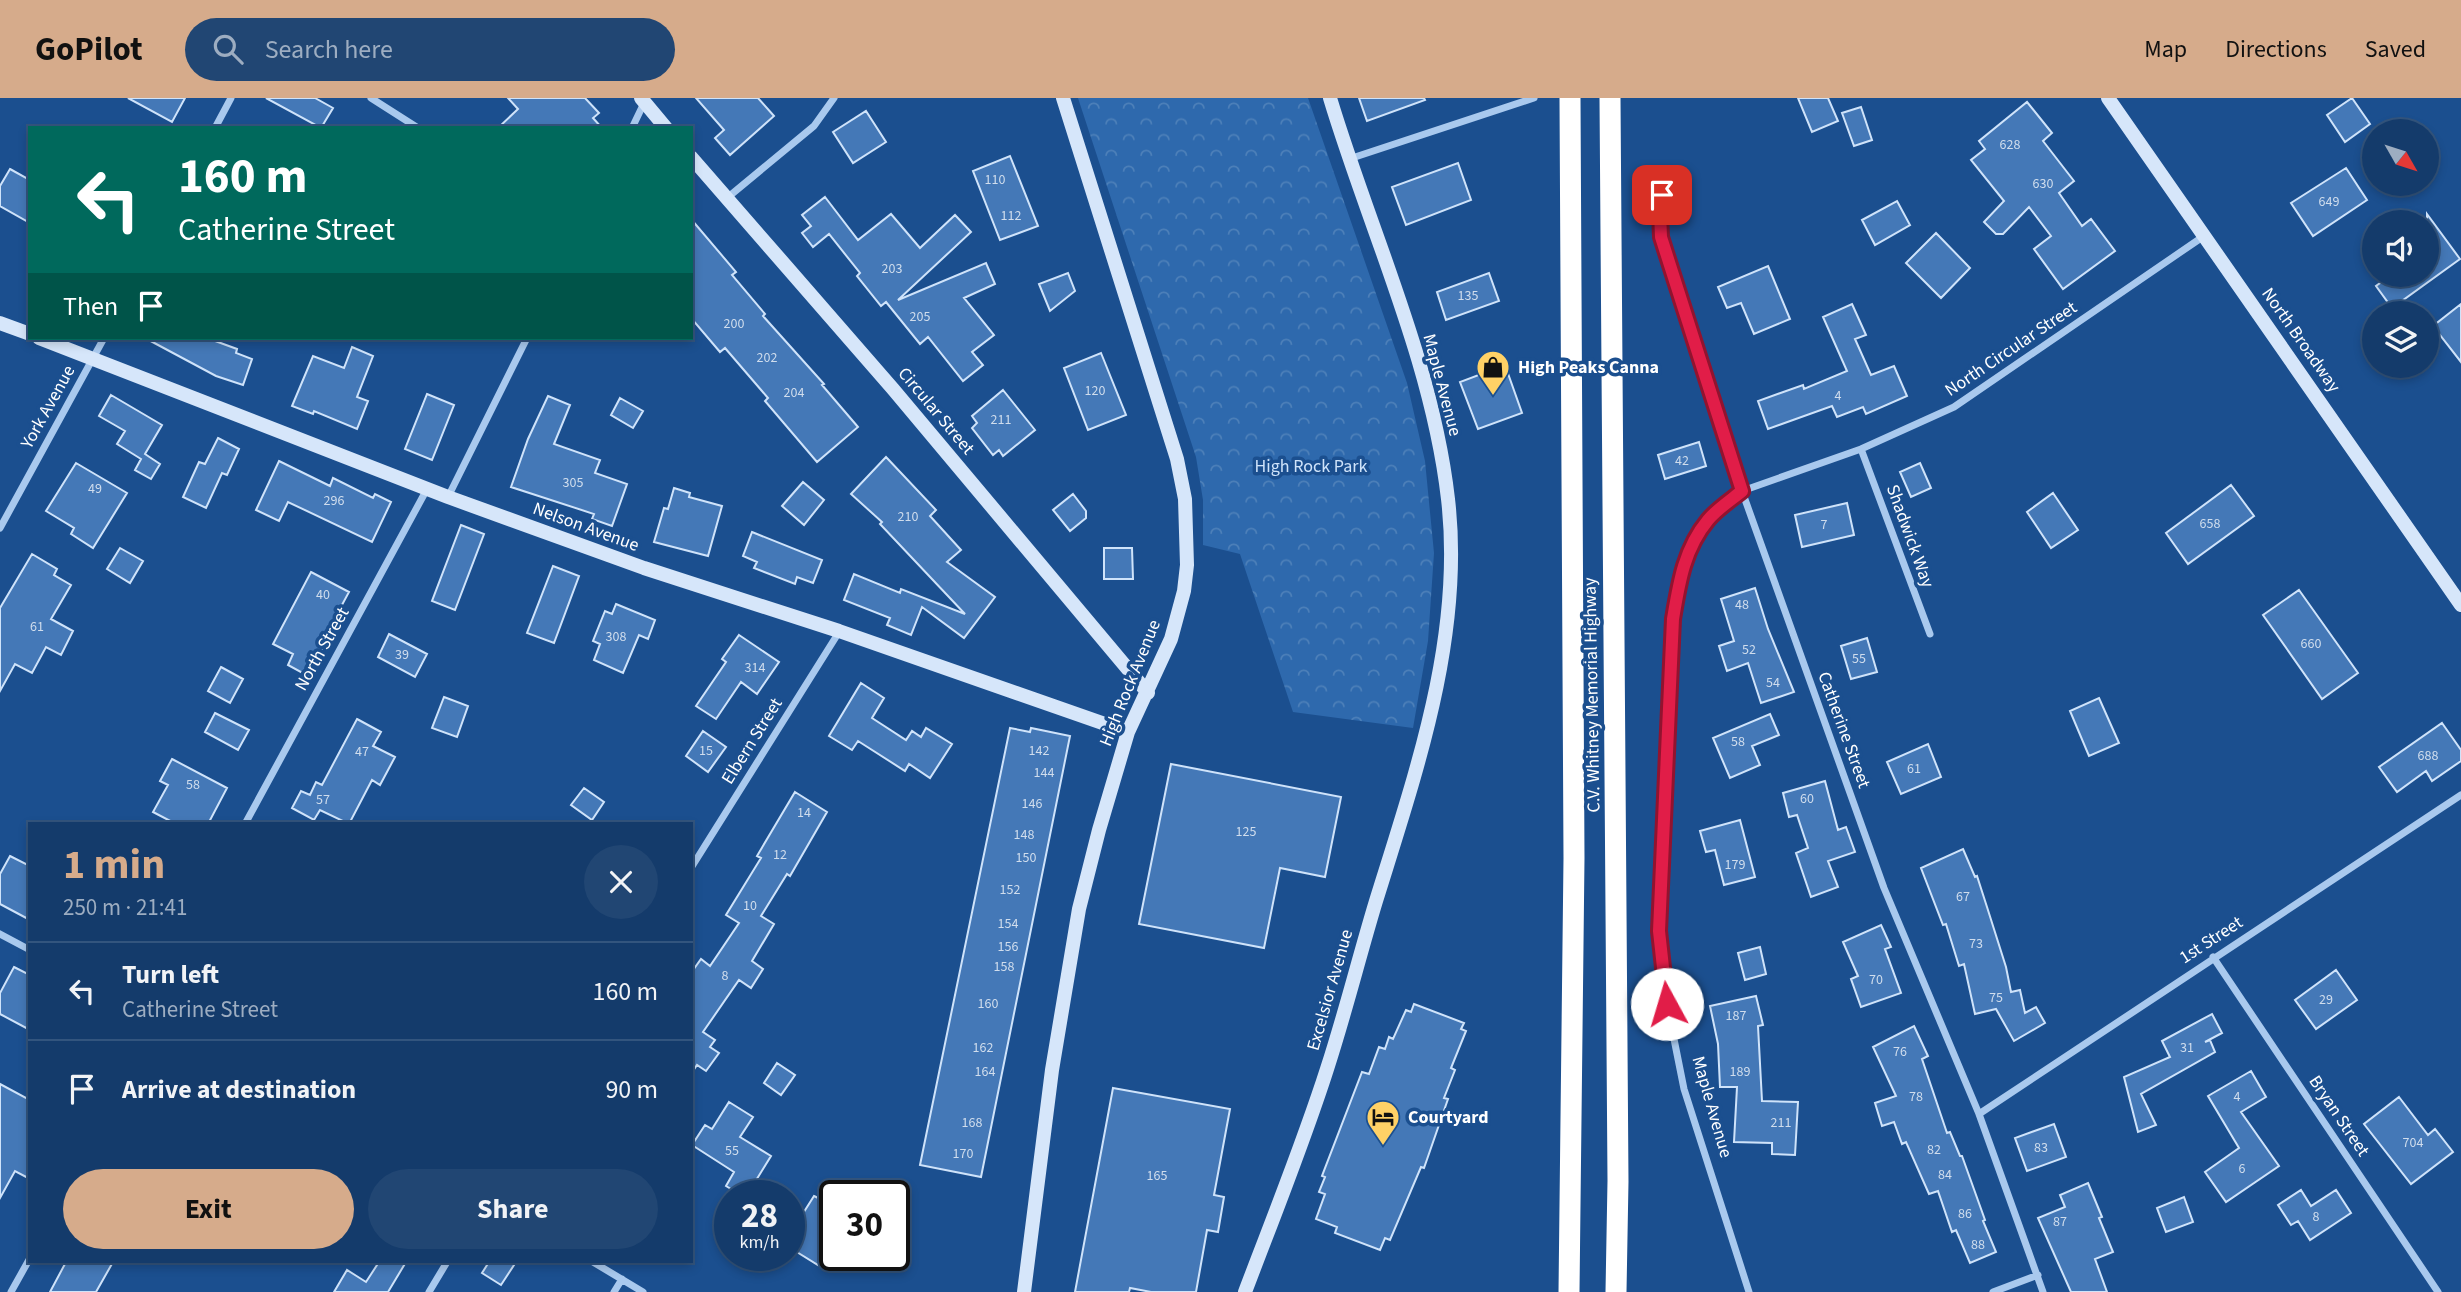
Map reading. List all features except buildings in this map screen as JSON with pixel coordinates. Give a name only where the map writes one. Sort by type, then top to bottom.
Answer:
[{"type":"highway","name":"C.V. Whitney Memorial Highway","points":[[1569,1292],[1574,858],[1570,98]]},
{"type":"highway","name":"C.V. Whitney Memorial Highway","points":[[1610,98],[1617,989],[1616,1292]]},
{"type":"street","points":[[216,126],[231,98]]},
{"type":"street","points":[[371,98],[415,126]]},
{"type":"street","points":[[727,198],[814,126],[834,98]]},
{"type":"street","name":"High Rock Avenue","points":[[1024,1292],[1052,1070],[1079,909],[1128,732],[1171,639],[1184,591],[1187,565],[1185,499],[1177,459],[1063,98]]},
{"type":"street","name":"Maple Avenue","points":[[1330,98],[1348,160],[1396,293],[1435,420],[1448,499],[1450,565],[1435,693]]},
{"type":"street","points":[[1348,160],[1534,98]]},
{"type":"street","name":"North Broadway","points":[[2108,98],[2461,605]]},
{"type":"street","points":[[633,126],[643,100],[664,126]]},
{"type":"street","name":"Circular Street","points":[[693,159],[893,389],[1148,693]]},
{"type":"street","name":"Catherine Street","points":[[1676,170],[1662,195],[1661,237],[1742,491],[1884,888],[1979,1114],[2043,1292]]},
{"type":"street","name":"North Circular Street","points":[[1742,491],[1861,449],[1954,407],[2205,236]]},
{"type":"street","points":[[0,323],[28,333]]},
{"type":"street","name":"Nelson Avenue","points":[[43,340],[427,489],[644,568],[839,631],[1128,732]]},
{"type":"street","name":"York Avenue","points":[[0,528],[103,340]]},
{"type":"street","points":[[449,497],[526,340]]},
{"type":"street","name":"Shadwick Way","points":[[1861,449],[1930,634]]},
{"type":"street","name":"North Street","points":[[246,822],[427,489]]},
{"type":"street","name":"Maple Avenue","points":[[1742,491],[1709,518],[1688,549],[1679,581],[1673,619],[1659,931],[1667,1004],[1684,1089],[1749,1292]]},
{"type":"street","name":"Elbern Street","points":[[693,865],[839,631]]},
{"type":"street","name":"Excelsior Avenue","points":[[1245,1292],[1328,1069],[1416,769],[1435,693]]},
{"type":"street","name":"1st Street","points":[[1979,1114],[2461,795]]},
{"type":"street","points":[[0,934],[28,949]]},
{"type":"street","name":"Bryan Street","points":[[2213,957],[2438,1292]]},
{"type":"street","points":[[11,1292],[28,1262]]},
{"type":"street","points":[[429,1292],[446,1263]]},
{"type":"street","points":[[595,1263],[643,1292]]},
{"type":"street","points":[[1993,1292],[2038,1275]]},
{"type":"street","points":[[614,1292],[622,1279]]},
{"type":"green space","name":"High Rock Park","points":[[1078,98],[1308,98],[1407,383],[1425,461],[1434,553],[1428,641],[1413,728],[1293,712],[1240,554],[1203,545],[1203,500],[1196,457]]},
{"type":"place","name":"High Peaks Canna","points":[[1493,397]]},
{"type":"place","name":"Courtyard","points":[[1383,1147]]},
{"type":"route","points":[[1662,195],[1661,237],[1742,491],[1709,518],[1688,549],[1673,619],[1659,931],[1667,1004]]}]
